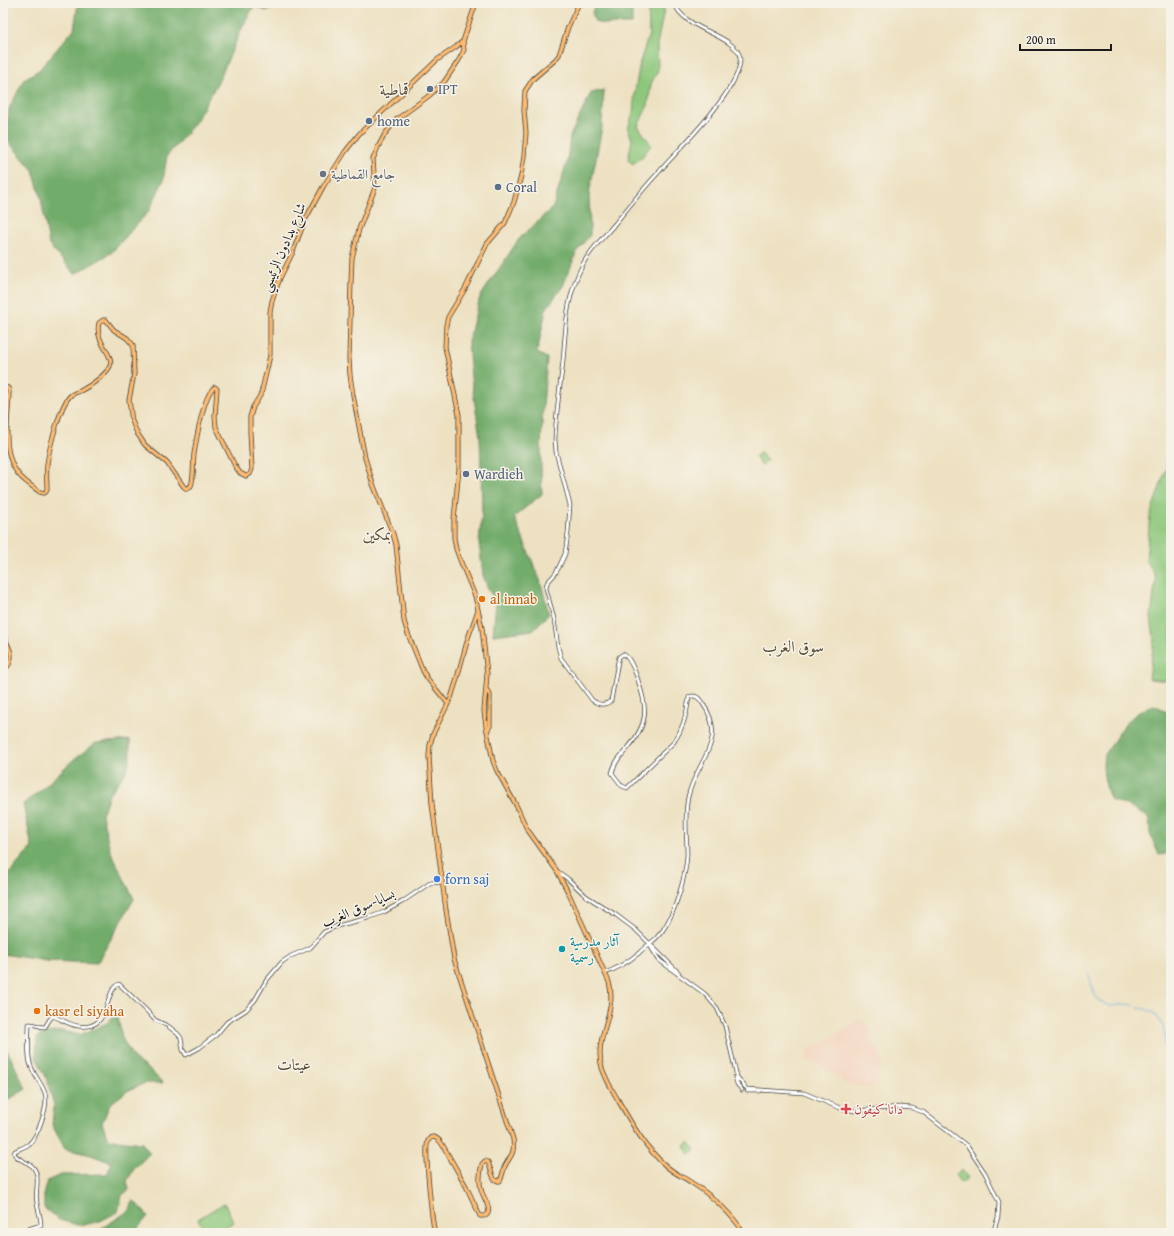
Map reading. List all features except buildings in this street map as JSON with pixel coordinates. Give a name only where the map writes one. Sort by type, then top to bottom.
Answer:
[{"type":"main road","points":[[448,704],[425,674],[408,634],[404,621],[396,544],[371,477],[362,446],[350,375],[351,282],[352,258],[355,246],[363,218],[375,188],[373,159],[378,147],[385,134],[397,120],[430,95],[448,78],[464,50],[463,41],[476,3]]},
{"type":"main road","points":[[579,3],[568,27],[559,55],[533,79],[525,91],[524,110],[526,133],[524,156],[521,176],[514,202],[505,224],[489,241],[484,249],[465,289],[448,317],[446,325],[446,354],[459,415],[459,469],[454,518],[454,538],[456,549],[472,587],[478,609],[486,654],[487,674],[484,709],[495,767],[516,805],[527,829],[557,871],[609,982],[612,994],[610,1009],[599,1048],[603,1070],[612,1090],[628,1118],[656,1157],[667,1167],[693,1183],[718,1202],[744,1233]]},
{"type":"main road","name":"شارع بدادون الرئيسي","points":[[3,386],[8,388],[9,393],[7,438],[10,459],[15,470],[20,476],[40,492],[44,493],[47,489],[47,463],[58,417],[63,406],[70,396],[103,376],[110,366],[110,357],[101,343],[98,332],[99,324],[103,320],[106,320],[114,330],[127,338],[133,345],[134,374],[130,400],[134,426],[142,442],[167,463],[184,487],[187,489],[192,484],[194,455],[201,419],[210,393],[214,388],[217,390],[215,421],[219,434],[238,472],[246,476],[250,474],[252,469],[250,417],[253,407],[261,394],[270,355],[270,312],[272,301],[280,278],[292,254],[305,220],[323,187],[348,147],[359,134],[437,60],[463,41]]},
{"type":"main road","points":[[435,1233],[431,1214],[427,1152],[428,1140],[435,1137],[442,1144],[466,1186],[480,1216],[486,1216],[488,1211],[480,1187],[482,1164],[485,1161],[488,1162],[494,1179],[500,1181],[504,1169],[514,1150],[513,1139],[454,959],[432,804],[429,756],[430,745],[433,734],[448,704],[456,682],[468,638],[478,609]]},
{"type":"main road","points":[[3,635],[12,656],[10,664],[3,671]]},
{"type":"main road","points":[[486,689],[490,695],[490,726],[487,731]]},
{"type":"main road","points":[[484,709],[490,709]]},
{"type":"street","points":[[605,973],[629,960],[654,941],[665,927],[671,916],[683,878],[686,856],[688,797],[694,780],[708,753],[713,730],[713,723],[698,697],[689,697],[684,723],[680,734],[674,742],[627,788],[622,786],[612,773],[615,762],[638,735],[645,713],[644,698],[635,673],[625,654],[623,654],[618,661],[611,701],[605,705],[601,705],[592,700],[562,658],[558,647],[554,619],[546,585],[548,580],[555,574],[565,554],[568,533],[570,505],[556,452],[555,439],[566,317],[573,285],[584,262],[593,250],[640,193],[709,117],[734,79],[740,65],[740,54],[736,49],[694,24],[677,10],[674,3]]},
{"type":"street","points":[[557,871],[586,896],[636,930],[681,975],[705,994],[717,1008],[725,1026],[737,1084],[745,1089],[804,1093],[840,1108],[855,1112],[900,1107],[912,1108],[923,1112],[967,1146],[985,1173],[999,1202],[998,1217],[994,1233]]},
{"type":"street","name":"بسايا-سوق الغرب","points":[[15,1233],[41,1225],[37,1204],[38,1184],[34,1170],[29,1164],[16,1157],[14,1153],[15,1151],[26,1146],[33,1139],[46,1103],[45,1093],[33,1073],[30,1062],[30,1024],[33,1023],[45,1027],[52,1016],[78,1026],[94,1024],[102,1018],[112,991],[116,985],[119,984],[155,1020],[168,1026],[178,1034],[181,1038],[183,1050],[186,1055],[199,1048],[216,1035],[228,1022],[246,1010],[255,1000],[266,981],[282,962],[291,956],[310,948],[324,932],[336,926],[368,918],[384,912],[430,883],[442,882]]},
{"type":"shaded area","points":[[860,1019],[870,1028],[873,1043],[881,1056],[882,1066],[877,1070],[877,1082],[874,1087],[870,1088],[845,1084],[817,1063],[807,1062],[806,1052]]},
{"type":"green space","points":[[78,3],[280,3],[266,11],[254,6],[241,30],[219,80],[194,124],[167,156],[163,181],[149,211],[111,253],[75,274],[49,245],[41,198],[33,170],[6,139],[9,109],[24,79],[39,70],[74,29]]},
{"type":"green space","points":[[596,3],[619,3],[632,11],[632,24],[602,24],[595,22],[592,12]]},
{"type":"green space","points":[[648,3],[664,3],[665,6],[657,44],[658,70],[651,84],[648,105],[638,126],[651,145],[642,157],[633,164],[628,160],[632,140],[628,128],[633,113],[640,62],[649,34]]},
{"type":"green space","points":[[604,90],[602,127],[589,194],[590,235],[577,251],[563,286],[546,309],[537,353],[547,358],[541,443],[542,494],[514,517],[540,580],[549,614],[533,630],[493,635],[496,602],[488,589],[483,575],[479,543],[482,512],[480,437],[471,378],[468,342],[480,297],[519,239],[553,207],[567,162],[570,136],[591,93]]},
{"type":"green space","points":[[1171,449],[1171,679],[1168,681],[1149,679],[1154,639],[1151,617],[1156,578],[1146,559],[1150,516],[1167,466],[1167,455]]},
{"type":"green space","points":[[760,452],[767,461],[762,466],[755,457]]},
{"type":"green space","points":[[1154,705],[1171,713],[1171,842],[1166,854],[1159,855],[1150,834],[1149,819],[1131,807],[1111,800],[1107,791],[1103,767],[1104,756],[1118,733],[1133,716]]},
{"type":"green space","points":[[130,740],[130,759],[125,773],[109,794],[102,815],[110,850],[134,899],[97,963],[47,961],[3,954],[3,881],[32,847],[23,804],[42,789],[73,760],[96,743]]},
{"type":"green space","points":[[117,1012],[122,1038],[134,1059],[152,1072],[163,1083],[145,1083],[127,1091],[110,1104],[102,1123],[108,1139],[142,1143],[150,1153],[134,1169],[127,1181],[129,1190],[122,1195],[118,1212],[100,1221],[78,1225],[59,1220],[44,1208],[44,1191],[47,1181],[60,1175],[107,1174],[112,1163],[91,1155],[65,1149],[52,1125],[54,1105],[46,1077],[36,1057],[37,1037],[46,1033],[62,1031],[80,1035],[107,1023]]},
{"type":"green space","points":[[3,1050],[7,1050],[26,1089],[3,1103]]},
{"type":"green space","points":[[689,1142],[695,1149],[690,1154],[684,1147]]},
{"type":"green space","points":[[962,1170],[968,1178],[961,1183],[955,1175]]},
{"type":"green space","points":[[133,1200],[148,1216],[138,1228],[137,1233],[98,1233],[102,1228],[130,1210]]},
{"type":"green space","points":[[224,1203],[234,1222],[214,1233],[206,1233],[198,1219]]},
{"type":"waterway","points":[[1087,970],[1095,995],[1099,1001],[1111,1006],[1128,1004],[1155,1013],[1163,1026],[1165,1037],[1164,1047],[1171,1060]]},
{"type":"place","name":"IPT","points":[[430,89]]},
{"type":"place","name":"home","points":[[369,121]]},
{"type":"place","name":"جامع القماطية","points":[[323,174]]},
{"type":"place","name":"Coral","points":[[498,187]]},
{"type":"place","name":"Wardieh","points":[[466,474]]},
{"type":"place","name":"al innab","points":[[482,599]]},
{"type":"place","name":"forn saj","points":[[437,879]]},
{"type":"place","name":"آثار مدرسة رسميّة","points":[[562,949]]},
{"type":"place","name":"kasr el siyaha","points":[[37,1011]]},
{"type":"place","name":"دانا كيفون","points":[[846,1109]]},
{"type":"district","name":"قماطية","points":[[394,89]]},
{"type":"district","name":"بمكين","points":[[377,534]]},
{"type":"district","name":"سوق الغرب","points":[[793,646]]},
{"type":"district","name":"عيتات","points":[[294,1064]]}]
